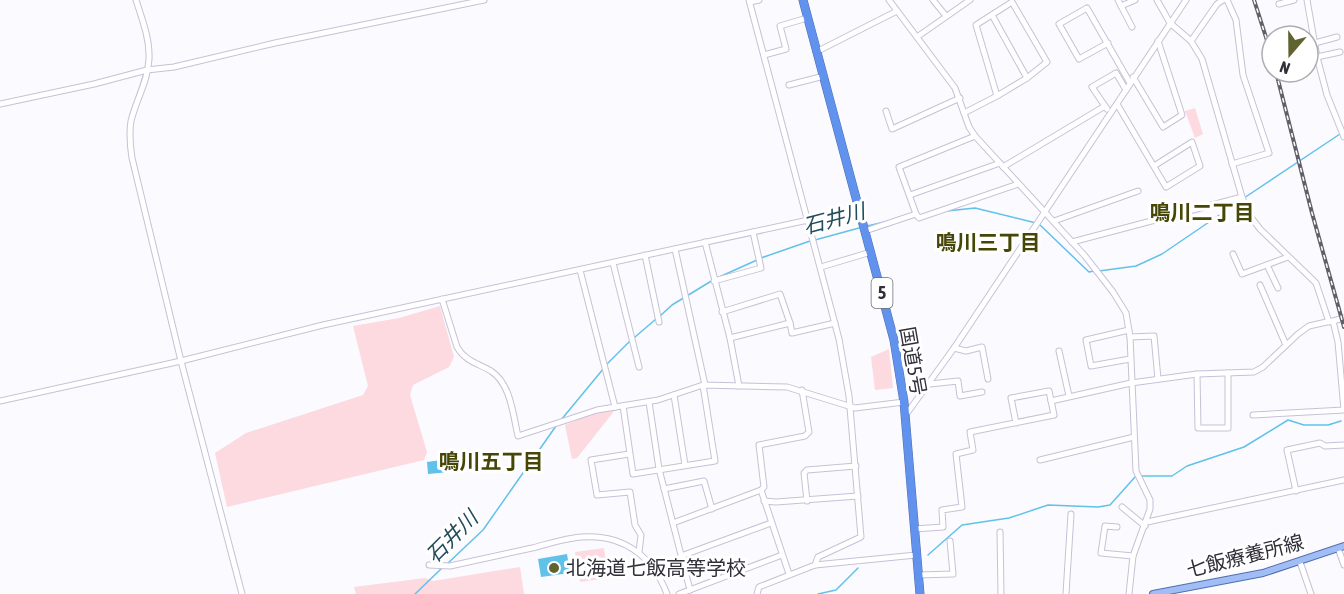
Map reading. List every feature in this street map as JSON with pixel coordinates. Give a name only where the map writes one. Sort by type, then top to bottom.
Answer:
[{"type":"highway","name":"国道5号","points":[[802,0],[894,340],[904,402],[920,594]]},
{"type":"main road","name":"七飯療養所線","points":[[1153,594],[1243,578],[1300,562],[1341,547]]},
{"type":"street","points":[[136,0],[149,48],[147,70],[132,120],[131,149],[182,361],[242,594]]},
{"type":"street","points":[[0,104],[147,70],[174,67],[275,43],[484,0]]},
{"type":"street","points":[[759,0],[749,1],[835,322],[850,407],[856,466],[861,537],[818,556],[815,565]]},
{"type":"street","points":[[889,0],[955,88],[975,136],[1072,242],[1113,292],[1126,313],[1130,334],[1137,475],[1150,500],[1146,524],[1133,556],[1129,594]]},
{"type":"street","points":[[933,0],[946,16]]},
{"type":"street","points":[[917,37],[970,0]]},
{"type":"street","points":[[1118,0],[1132,27]]},
{"type":"street","points":[[1121,6],[1135,0]]},
{"type":"street","points":[[1157,0],[1170,23],[1191,41],[1202,59],[1242,197],[1250,216],[1316,283],[1338,342],[1344,410],[1253,415]]},
{"type":"street","points":[[905,417],[930,384],[1046,212],[1186,0]]},
{"type":"street","points":[[1191,41],[1217,4],[1225,0],[1236,20],[1244,75],[1269,153],[1232,164]]},
{"type":"street","points":[[1278,4],[1294,0]]},
{"type":"street","points":[[1307,0],[1311,24]]},
{"type":"street","points":[[964,113],[997,96],[1027,78],[1047,62],[1012,2],[976,25],[997,96]]},
{"type":"street","points":[[1108,43],[1079,59],[1059,24],[1087,8],[1163,127],[1182,116],[1158,41]]},
{"type":"street","points":[[816,52],[897,11]]},
{"type":"street","points":[[992,15],[1027,78]]},
{"type":"street","points":[[764,55],[786,49],[780,26],[807,18]]},
{"type":"street","points":[[1320,42],[1337,37]]},
{"type":"street","points":[[1320,56],[1340,52]]},
{"type":"street","points":[[1320,68],[1327,95],[1344,137]]},
{"type":"street","points":[[1111,113],[1092,87],[1116,73],[1126,90]]},
{"type":"street","points":[[789,85],[824,76]]},
{"type":"street","points":[[886,111],[892,129],[960,98]]},
{"type":"street","points":[[1117,104],[1166,187],[1200,166],[1191,142],[1154,166]]},
{"type":"street","points":[[910,195],[1001,165],[1105,106]]},
{"type":"street","points":[[975,136],[899,167],[919,218],[1018,184]]},
{"type":"street","points":[[1054,221],[1138,191]]},
{"type":"street","points":[[1072,242],[1242,197]]},
{"type":"street","points":[[0,401],[182,361],[271,337],[859,209]]},
{"type":"street","points":[[865,231],[916,214]]},
{"type":"street","points":[[714,281],[761,268],[753,232]]},
{"type":"street","points":[[705,242],[730,338],[739,386]]},
{"type":"street","points":[[623,406],[633,474],[715,461],[704,385],[675,249]]},
{"type":"street","points":[[821,267],[871,252]]},
{"type":"street","points":[[1233,254],[1242,274],[1288,257]]},
{"type":"street","points":[[645,255],[659,322]]},
{"type":"street","points":[[613,262],[639,367]]},
{"type":"street","points":[[1267,265],[1278,288]]},
{"type":"street","points":[[580,270],[615,407]]},
{"type":"street","points":[[1260,285],[1286,345]]},
{"type":"street","points":[[722,312],[780,294],[792,333],[835,322]]},
{"type":"street","points":[[442,299],[460,353],[471,362],[492,372],[504,384],[518,436],[597,410],[649,402],[704,385],[787,387],[850,407],[904,402]]},
{"type":"street","points":[[1051,401],[1158,379],[1197,374],[1254,372],[1263,367],[1309,326],[1344,318]]},
{"type":"street","points":[[730,338],[790,323]]},
{"type":"street","points":[[1130,359],[1091,366],[1086,340],[1130,334],[1154,336],[1158,379]]},
{"type":"street","points":[[954,348],[966,351],[982,347],[987,379]]},
{"type":"street","points":[[1059,351],[1069,396]]},
{"type":"street","points":[[1197,374],[1198,428],[1228,428],[1228,373]]},
{"type":"street","points":[[930,384],[958,381],[960,396],[982,392]]},
{"type":"street","points":[[673,523],[764,487],[759,444],[805,436],[808,432],[802,390]]},
{"type":"street","points":[[914,529],[943,527],[942,510],[962,507],[956,454],[973,450],[970,432],[1016,423],[1054,415],[1049,391],[1011,398],[1016,423]]},
{"type":"street","points":[[674,394],[685,465]]},
{"type":"street","points":[[649,402],[659,469],[690,590]]},
{"type":"street","points":[[1040,460],[1134,437]]},
{"type":"street","points":[[1296,491],[1287,450],[1320,443],[1326,446],[1344,445]]},
{"type":"street","points":[[629,454],[591,460],[597,495],[630,492],[634,525],[642,535],[639,552]]},
{"type":"street","points":[[807,501],[804,473],[807,470],[856,466]]},
{"type":"street","points":[[1122,507],[1146,524],[1344,480]]},
{"type":"street","points":[[664,489],[704,481],[712,508]]},
{"type":"street","points":[[761,490],[789,574]]},
{"type":"street","points":[[764,501],[807,501],[858,496]]},
{"type":"street","points":[[1066,594],[1071,513]]},
{"type":"street","points":[[681,556],[771,523]]},
{"type":"street","points":[[1117,527],[1105,526],[1101,552],[1133,556]]},
{"type":"street","points":[[1000,532],[1001,594]]},
{"type":"street","points":[[429,565],[450,566],[580,537],[610,538],[639,552],[654,567],[662,579],[667,594]]},
{"type":"street","points":[[918,575],[953,574],[951,541]]},
{"type":"street","points":[[1341,547],[1344,565]]},
{"type":"street","points":[[679,594],[783,555]]},
{"type":"street","points":[[757,594],[759,587],[815,565],[916,555]]},
{"type":"street","points":[[1300,562],[1311,594]]},
{"type":"shaded area","points":[[1195,108],[1203,134],[1195,138],[1185,111]]},
{"type":"shaded area","points":[[440,306],[454,357],[449,367],[413,385],[410,395],[427,452],[424,460],[227,507],[215,453],[246,433],[363,395],[368,386],[353,326],[399,318]]},
{"type":"shaded area","points":[[889,349],[893,388],[875,390],[871,357]]},
{"type":"shaded area","points":[[615,410],[577,458],[572,459],[565,425],[596,412]]},
{"type":"shaded area","points":[[604,548],[608,578],[580,582],[575,552]]},
{"type":"shaded area","points":[[520,567],[524,594],[356,594],[354,587],[425,578],[433,581]]},
{"type":"water","points":[[448,459],[450,472],[428,474],[427,462]]},
{"type":"water","points":[[567,554],[570,573],[541,577],[538,559]]},
{"type":"waterway","name":"石井川","points":[[1244,198],[1340,134]]},
{"type":"waterway","name":"石井川","points":[[1099,271],[1136,266],[1162,254],[1240,201]]},
{"type":"waterway","name":"石井川","points":[[947,211],[975,208],[1036,223]]},
{"type":"waterway","name":"石井川","points":[[867,226],[889,221]]},
{"type":"waterway","name":"石井川","points":[[1040,225],[1089,272],[1094,271]]},
{"type":"waterway","name":"石井川","points":[[815,240],[859,228]]},
{"type":"waterway","name":"石井川","points":[[761,258],[810,241]]},
{"type":"waterway","name":"石井川","points":[[717,278],[757,260]]},
{"type":"waterway","name":"石井川","points":[[660,316],[672,305],[713,280]]},
{"type":"waterway","name":"石井川","points":[[635,337],[656,319]]},
{"type":"waterway","name":"石井川","points":[[607,364],[631,340]]},
{"type":"waterway","name":"石井川","points":[[561,420],[604,368]]},
{"type":"waterway","points":[[1142,476],[1172,476],[1187,466],[1244,447],[1288,420],[1304,425],[1328,425],[1341,421]]},
{"type":"waterway","name":"石井川","points":[[446,565],[483,530],[556,426]]},
{"type":"waterway","points":[[928,555],[962,525],[1009,518],[1048,505],[1098,507],[1110,505],[1135,477]]},
{"type":"waterway","name":"石井川","points":[[415,594],[442,568]]},
{"type":"waterway","points":[[818,594],[836,590],[858,568]]},
{"type":"railway","points":[[1254,0],[1262,24]]},
{"type":"railway","points":[[1279,84],[1344,327]]},
{"type":"place","name":"北海道七飯高等学校","points":[[554,568]]},
{"type":"district","name":"鳴川二丁目","points":[[1202,213]]},
{"type":"district","name":"鳴川三丁目","points":[[988,243]]},
{"type":"district","name":"鳴川五丁目","points":[[491,462]]}]
